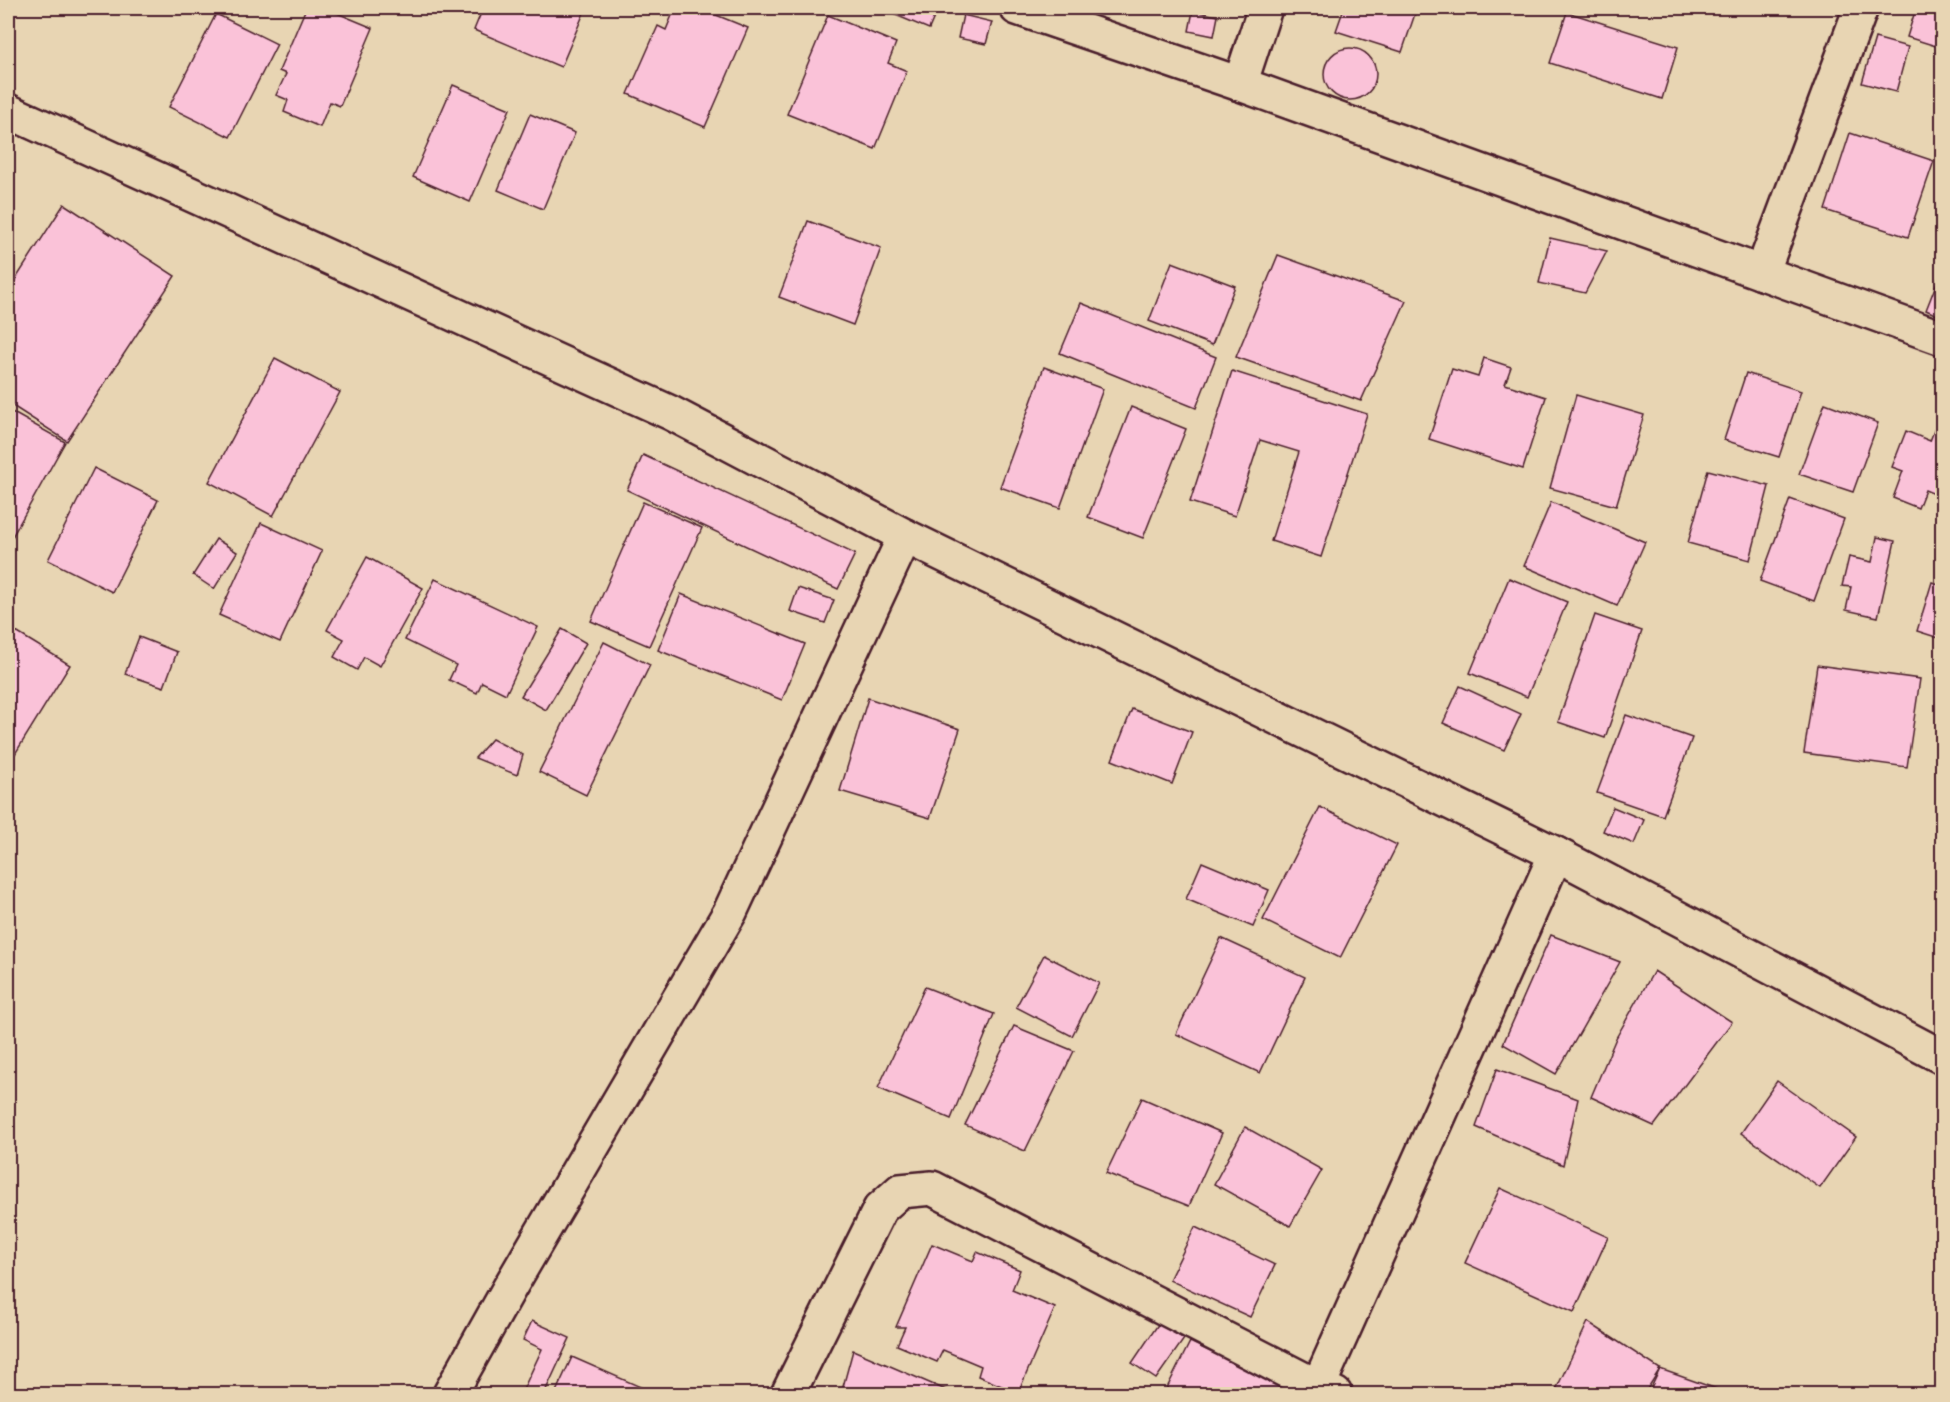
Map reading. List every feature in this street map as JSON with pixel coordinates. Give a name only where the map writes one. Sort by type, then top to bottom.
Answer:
[{"type":"street","points":[[1017,8],[1240,84],[1942,338]]},
{"type":"street","points":[[1240,84],[1265,8]]},
{"type":"street","points":[[1762,273],[1861,8]]},
{"type":"street","points":[[8,111],[671,413],[905,536],[1556,854],[1942,1057]]},
{"type":"street","points":[[450,1395],[510,1287],[730,912],[905,536]]},
{"type":"street","points":[[788,1395],[880,1209],[900,1191],[932,1188],[1327,1391],[1556,854]]},
{"type":"building","points":[[306,8],[325,8],[373,28],[340,106],[330,102],[320,127],[284,112],[288,100],[276,95],[286,74],[279,71]]},
{"type":"building","points":[[483,8],[586,8],[561,67],[474,30]]},
{"type":"building","points":[[675,8],[692,14],[695,8],[699,8],[748,28],[705,127],[628,94],[658,26],[666,30]]},
{"type":"building","points":[[887,8],[938,8],[929,29],[886,11]]},
{"type":"building","points":[[1344,8],[1417,8],[1402,52],[1336,31]]},
{"type":"building","points":[[1916,8],[1942,8],[1942,48],[1907,37]]},
{"type":"building","points":[[1193,11],[1218,16],[1214,36],[1189,31]]},
{"type":"building","points":[[1567,12],[1678,47],[1662,99],[1550,63]]},
{"type":"building","points":[[216,14],[277,44],[230,137],[169,107]]},
{"type":"building","points":[[828,15],[896,43],[888,63],[907,71],[875,149],[787,114]]},
{"type":"building","points":[[963,15],[992,22],[986,44],[958,38]]},
{"type":"building","points":[[1875,38],[1908,47],[1896,92],[1862,83]]},
{"type":"building","points":[[1345,48],[1355,48],[1369,55],[1376,74],[1369,93],[1355,100],[1345,100],[1335,96],[1328,89],[1324,79],[1324,69],[1328,59],[1335,52]]},
{"type":"building","points":[[453,85],[510,109],[470,202],[413,177]]},
{"type":"building","points":[[530,114],[575,133],[543,209],[498,190]]},
{"type":"building","points":[[1850,133],[1934,161],[1908,237],[1825,210]]},
{"type":"building","points":[[64,204],[175,276],[67,441],[8,403],[8,291]]},
{"type":"building","points":[[808,221],[881,248],[853,325],[779,297]]},
{"type":"building","points":[[1550,238],[1607,251],[1585,293],[1539,283]]},
{"type":"building","points":[[1278,255],[1406,301],[1361,401],[1236,357]]},
{"type":"building","points":[[1172,262],[1235,286],[1212,345],[1149,321]]},
{"type":"building","points":[[1939,277],[1942,279],[1942,317],[1926,310]]},
{"type":"building","points":[[1081,303],[1216,357],[1196,408],[1060,353]]},
{"type":"building","points":[[275,358],[340,392],[273,516],[209,482]]},
{"type":"building","points":[[1484,358],[1511,367],[1505,384],[1546,397],[1523,469],[1429,439],[1452,369],[1478,377]]},
{"type":"building","points":[[1044,367],[1103,389],[1060,508],[1000,487]]},
{"type":"building","points":[[1232,371],[1367,414],[1321,557],[1271,541],[1299,452],[1260,440],[1235,516],[1190,502]]},
{"type":"building","points":[[1746,373],[1801,391],[1779,457],[1724,440]]},
{"type":"building","points":[[1576,395],[1644,415],[1616,506],[1550,488]]},
{"type":"building","points":[[1825,403],[1878,423],[1853,492],[1799,474]]},
{"type":"building","points":[[1131,407],[1186,429],[1143,538],[1088,517]]},
{"type":"building","points":[[8,410],[65,442],[8,544]]},
{"type":"building","points":[[1937,423],[1942,425],[1942,497],[1925,490],[1918,508],[1893,498],[1903,471],[1892,467],[1906,431],[1930,441]]},
{"type":"building","points":[[643,455],[855,554],[838,589],[627,490]]},
{"type":"building","points":[[94,468],[158,500],[112,592],[48,560]]},
{"type":"building","points":[[1708,470],[1769,486],[1750,560],[1688,543]]},
{"type":"building","points":[[1790,499],[1844,519],[1814,601],[1760,581]]},
{"type":"building","points":[[643,502],[702,528],[649,646],[591,621]]},
{"type":"building","points":[[1551,502],[1645,542],[1617,606],[1524,566]]},
{"type":"building","points":[[261,523],[322,551],[280,642],[219,615]]},
{"type":"building","points":[[1877,537],[1895,541],[1878,617],[1846,610],[1851,587],[1842,586],[1849,557],[1872,562]]},
{"type":"building","points":[[216,539],[237,552],[214,589],[193,575]]},
{"type":"building","points":[[367,557],[423,588],[380,666],[364,657],[357,670],[334,657],[344,639],[327,630]]},
{"type":"building","points":[[1509,578],[1567,602],[1527,697],[1470,673]]},
{"type":"building","points":[[435,579],[538,627],[506,694],[482,682],[477,693],[449,680],[456,665],[405,640]]},
{"type":"building","points":[[1932,582],[1942,585],[1942,639],[1917,631]]},
{"type":"building","points":[[798,588],[834,600],[825,623],[790,611]]},
{"type":"building","points":[[681,594],[805,644],[782,700],[658,650]]},
{"type":"building","points":[[1595,615],[1642,631],[1605,738],[1558,722]]},
{"type":"building","points":[[8,627],[70,665],[15,754],[8,749]]},
{"type":"building","points":[[562,629],[586,643],[546,710],[521,696]]},
{"type":"building","points":[[139,637],[177,652],[164,687],[125,674]]},
{"type":"building","points":[[604,642],[650,665],[586,795],[539,772]]},
{"type":"building","points":[[1817,665],[1920,679],[1907,767],[1804,753]]},
{"type":"building","points":[[1460,686],[1521,714],[1504,750],[1443,723]]},
{"type":"building","points":[[868,698],[960,729],[930,818],[840,791]]},
{"type":"building","points":[[1132,709],[1192,732],[1172,784],[1112,760]]},
{"type":"building","points":[[1626,715],[1692,738],[1663,816],[1597,793]]},
{"type":"building","points":[[492,739],[523,755],[517,775],[475,758]]},
{"type":"building","points":[[1320,807],[1397,845],[1340,958],[1263,920]]},
{"type":"building","points":[[1613,807],[1644,820],[1634,844],[1603,831]]},
{"type":"building","points":[[1202,862],[1269,890],[1253,927],[1186,899]]},
{"type":"building","points":[[1551,935],[1620,962],[1556,1074],[1503,1044]]},
{"type":"building","points":[[1221,938],[1305,977],[1260,1073],[1176,1034]]},
{"type":"building","points":[[1044,955],[1099,983],[1072,1036],[1016,1007]]},
{"type":"building","points":[[1654,971],[1732,1022],[1654,1126],[1591,1097],[1616,1038]]},
{"type":"building","points":[[925,987],[994,1014],[951,1119],[878,1088]]},
{"type":"building","points":[[1014,1026],[1074,1051],[1025,1151],[965,1125]]},
{"type":"building","points":[[1497,1069],[1578,1099],[1563,1165],[1476,1127]]},
{"type":"building","points":[[1777,1081],[1856,1137],[1820,1188],[1741,1133]]},
{"type":"building","points":[[1142,1098],[1222,1133],[1189,1206],[1106,1173]]},
{"type":"building","points":[[1245,1127],[1322,1170],[1290,1226],[1214,1184]]},
{"type":"building","points":[[1500,1188],[1608,1237],[1574,1312],[1465,1263]]},
{"type":"building","points":[[1195,1227],[1275,1265],[1250,1317],[1169,1280]]},
{"type":"building","points":[[932,1244],[973,1261],[977,1252],[1020,1270],[1012,1290],[1055,1308],[1018,1393],[978,1376],[981,1366],[943,1350],[937,1362],[897,1345],[905,1327],[896,1327]]},
{"type":"building","points":[[532,1321],[570,1338],[544,1394],[522,1392],[542,1349],[523,1340]]},
{"type":"building","points":[[1588,1322],[1660,1369],[1644,1394],[1554,1394]]},
{"type":"building","points":[[1159,1323],[1184,1339],[1156,1379],[1132,1363]]},
{"type":"building","points":[[1190,1342],[1299,1394],[1164,1394]]},
{"type":"building","points":[[853,1350],[955,1394],[841,1394]]},
{"type":"building","points":[[572,1357],[652,1392],[651,1394],[555,1394]]},
{"type":"building","points":[[1660,1369],[1731,1394],[1648,1394]]}]
